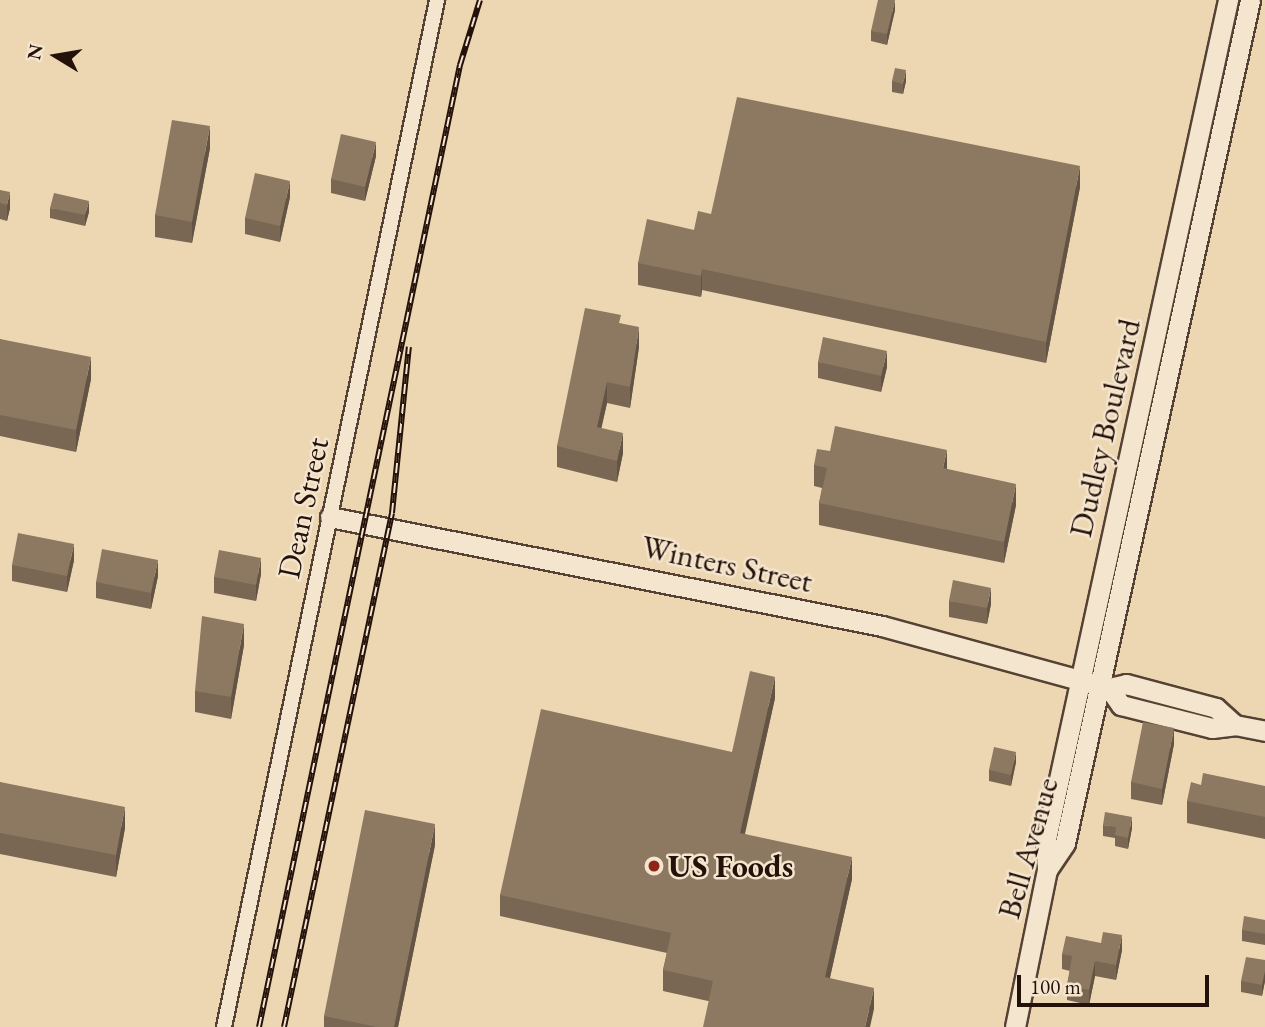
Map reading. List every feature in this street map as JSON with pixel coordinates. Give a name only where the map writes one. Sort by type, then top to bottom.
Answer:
[{"type":"main road","name":"Dudley Boulevard","points":[[1047,870],[1046,839],[1079,680],[1228,0]]},
{"type":"main road","name":"Dudley Boulevard","points":[[1104,687],[1250,0]]},
{"type":"main road","name":"Winters Street","points":[[330,517],[874,624],[1104,687],[1126,684],[1216,708],[1236,725],[1265,731]]},
{"type":"main road","name":"Bell Avenue","points":[[1015,1027],[1047,870],[1065,843],[1104,687]]},
{"type":"street","name":"Dean Street","points":[[224,1027],[437,0]]},
{"type":"building","points":[[878,0],[895,0],[887,34],[871,31]]},
{"type":"building","points":[[895,68],[906,70],[903,84],[892,81]]},
{"type":"building","points":[[737,97],[1080,166],[1046,342],[702,269],[701,276],[638,263],[647,219],[694,230],[698,211],[711,214]]},
{"type":"building","points":[[172,120],[210,126],[192,222],[155,215]]},
{"type":"building","points":[[341,134],[376,142],[365,187],[331,179]]},
{"type":"building","points":[[255,173],[290,181],[280,226],[245,218]]},
{"type":"building","points":[[0,190],[10,192],[7,205],[0,203]]},
{"type":"building","points":[[54,193],[89,201],[85,215],[50,208]]},
{"type":"building","points":[[585,308],[621,315],[619,323],[639,327],[630,387],[607,382],[597,427],[623,433],[617,461],[557,446]]},
{"type":"building","points":[[823,337],[887,351],[881,376],[818,362]]},
{"type":"building","points":[[0,339],[91,357],[76,430],[0,415]]},
{"type":"building","points":[[835,426],[947,450],[943,468],[1016,484],[1004,542],[819,503],[827,468],[814,465],[817,449],[830,451]]},
{"type":"building","points":[[18,533],[74,544],[67,576],[12,565]]},
{"type":"building","points":[[102,549],[158,560],[151,593],[96,582]]},
{"type":"building","points":[[219,550],[261,558],[256,585],[214,577]]},
{"type":"building","points":[[953,580],[991,588],[987,608],[949,601]]},
{"type":"building","points":[[202,616],[244,624],[231,697],[195,691]]},
{"type":"building","name":"US Foods","points":[[750,671],[775,677],[740,833],[852,857],[825,977],[874,988],[865,1027],[703,1027],[713,981],[663,970],[671,933],[500,895],[541,709],[732,752]]},
{"type":"building","points":[[1143,722],[1174,728],[1162,789],[1131,782]]},
{"type":"building","points":[[994,747],[1016,752],[1011,775],[989,770]]},
{"type":"building","points":[[1203,773],[1265,786],[1265,817],[1187,801],[1191,782],[1201,785]]},
{"type":"building","points":[[0,782],[125,807],[116,855],[0,833]]},
{"type":"building","points":[[365,810],[435,824],[394,1027],[377,1027],[324,1016]]},
{"type":"building","points":[[1105,812],[1132,817],[1128,838],[1115,835],[1116,827],[1103,825]]},
{"type":"building","points":[[1244,916],[1265,920],[1265,934],[1242,930]]},
{"type":"building","points":[[1103,932],[1122,935],[1116,965],[1095,961],[1089,990],[1067,985],[1072,956],[1062,954],[1066,936],[1101,943]]},
{"type":"building","points":[[1246,957],[1265,960],[1262,985],[1241,981]]},
{"type":"railway","points":[[259,1027],[460,65],[480,0]]},
{"type":"railway","points":[[284,1027],[392,513],[409,347]]},
{"type":"place","name":"US Foods","points":[[654,866]]}]
